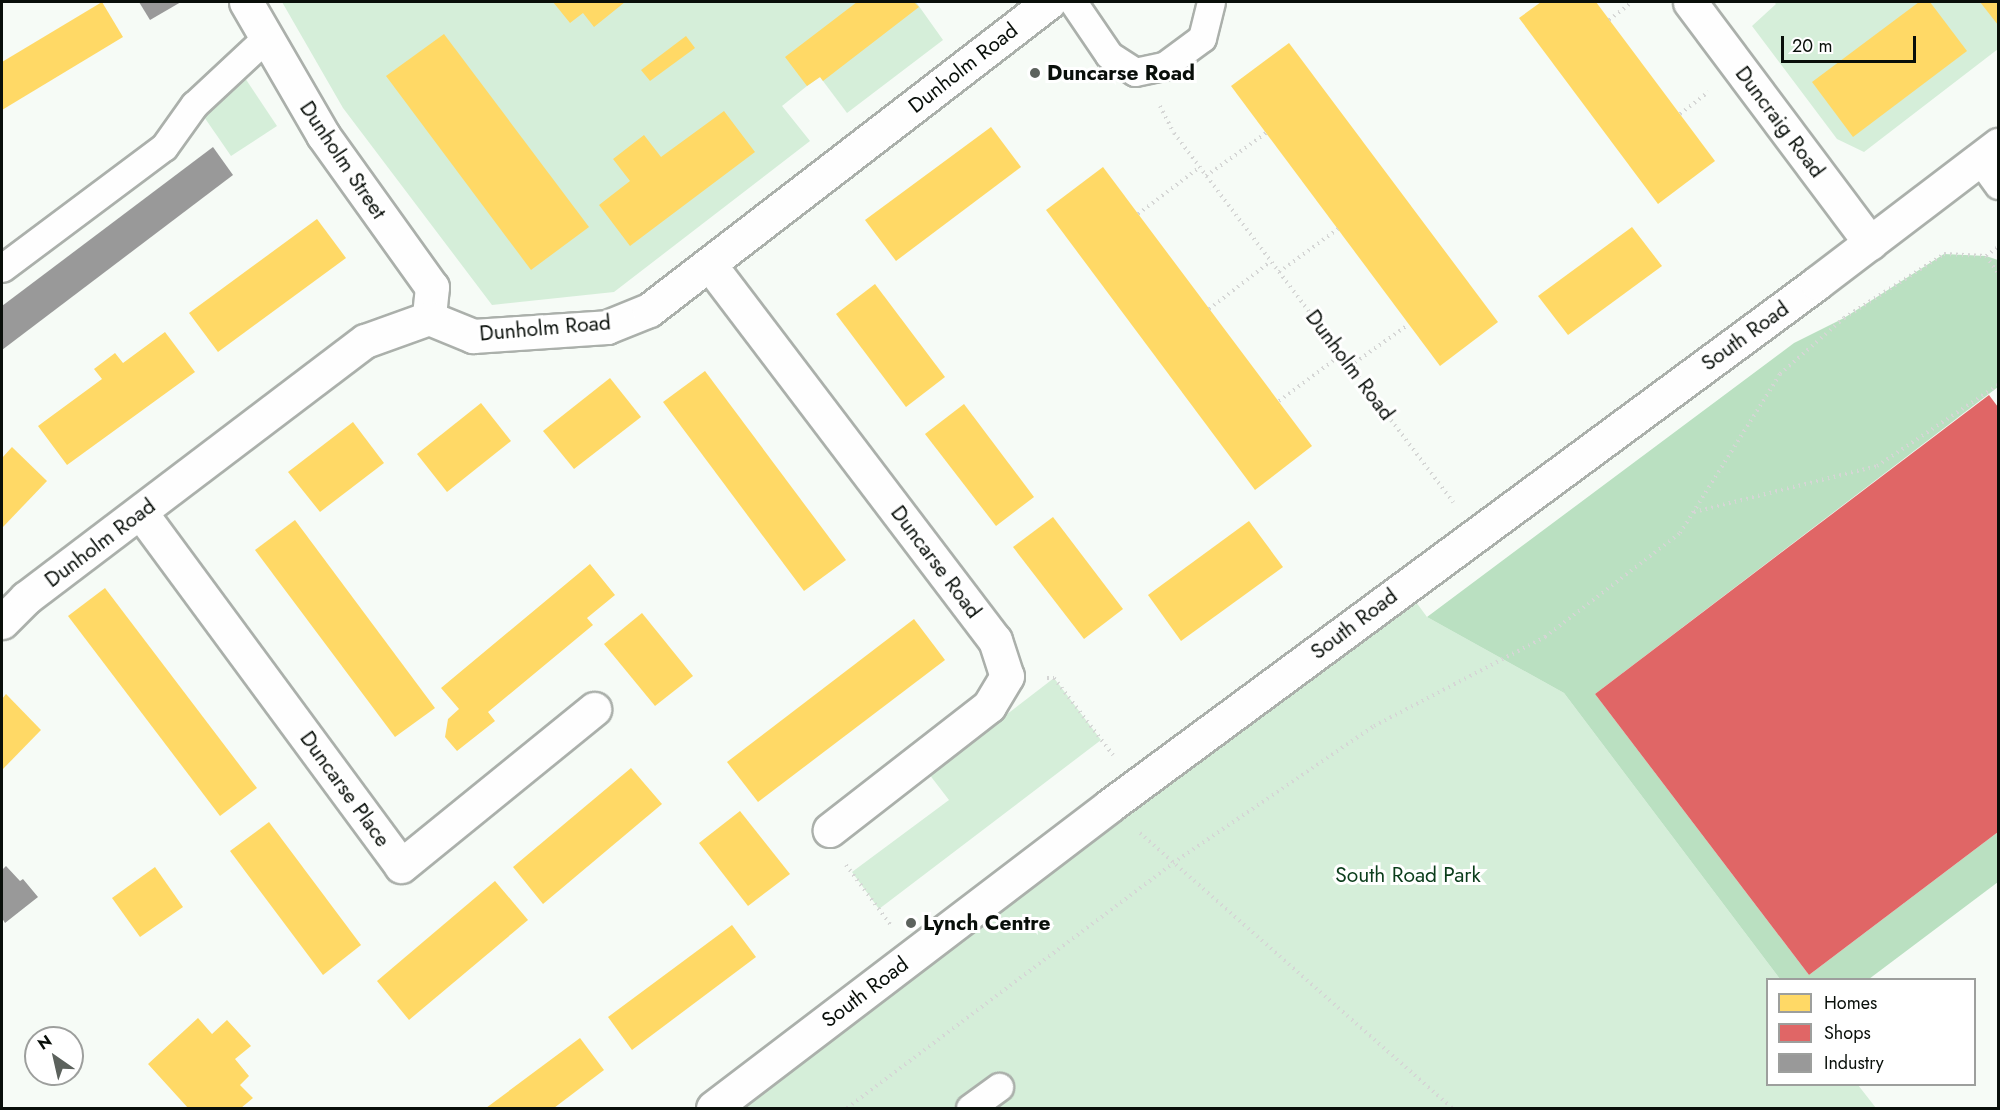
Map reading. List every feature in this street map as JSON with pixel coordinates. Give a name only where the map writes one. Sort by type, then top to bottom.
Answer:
[{"type":"street","name":"Dunholm Street","points":[[246,2],[323,135],[432,287],[429,318]]},
{"type":"street","name":"Dunholm Road","points":[[2,622],[26,598],[141,513],[364,341],[429,318],[473,336],[607,327],[649,310],[1049,2]]},
{"type":"street","name":"Duncraig Road","points":[[1690,2],[1870,243]]},
{"type":"street","name":"South Road","points":[[713,1108],[1109,806],[1870,243],[1992,163]]},
{"type":"street","name":"Duncarse Road","points":[[710,265],[995,640],[1007,676]]},
{"type":"street","name":"Duncarse Place","points":[[141,513],[401,866],[594,709]]},
{"type":"street","points":[[830,830],[988,706],[1007,676]]},
{"type":"lane","points":[[1073,2],[1109,55],[1136,72],[1164,66],[1202,38],[1211,2]]},
{"type":"lane","points":[[2,268],[164,147],[194,105],[267,37]]},
{"type":"lane","points":[[970,1108],[999,1087]]},
{"type":"path","points":[[1609,20],[1632,2]]},
{"type":"path","name":"Dunholm Road","points":[[1161,108],[1174,133],[1477,534]]},
{"type":"path","points":[[1206,176],[1266,133]]},
{"type":"path","points":[[1138,214],[1200,167]]},
{"type":"path","points":[[1279,272],[1338,229]]},
{"type":"path","points":[[847,1108],[1173,863],[1374,726],[1545,636],[1680,533],[1780,374],[1844,318],[1944,254],[1986,256],[1998,247]]},
{"type":"path","points":[[1986,256],[1998,273]]},
{"type":"path","points":[[1209,309],[1271,261]]},
{"type":"path","points":[[1350,366],[1409,324]]},
{"type":"path","points":[[1279,401],[1342,354]]},
{"type":"path","points":[[1693,512],[1877,466],[1998,385]]},
{"type":"path","points":[[1007,676],[1054,678],[1136,786]]},
{"type":"path","points":[[1109,806],[1452,1108]]},
{"type":"path","points":[[830,830],[832,846],[913,955]]},
{"type":"green space","points":[[282,2],[916,2],[943,40],[847,113],[820,77],[807,86],[782,106],[810,141],[614,292],[492,305],[343,108]]},
{"type":"green space","points":[[1774,2],[1998,2],[1998,49],[1864,152],[1837,139],[1752,26],[1776,4]]},
{"type":"green space","points":[[241,72],[277,126],[231,156],[200,111]]},
{"type":"green space","points":[[1944,254],[1986,256],[1998,260],[1998,387],[1595,694],[1809,975],[1998,832],[1998,882],[1870,978],[1779,978],[1564,693],[1427,617],[1794,343],[1844,318]]},
{"type":"green space","name":"South Road Park","points":[[1405,587],[1427,617],[1564,693],[1779,978],[1766,978],[1766,1086],[1859,1086],[1876,1108],[713,1108]]},
{"type":"green space","points":[[1054,678],[1101,740],[879,909],[852,872],[949,800],[929,774]]},
{"type":"building: Homes","points":[[102,2],[123,37],[2,110],[2,62]]},
{"type":"building: Homes","points":[[553,2],[625,2],[594,27],[583,13],[570,23]]},
{"type":"building: Homes","points":[[857,2],[914,2],[919,7],[823,81],[820,77],[807,86],[785,57]]},
{"type":"building: Homes","points":[[1541,2],[1596,2],[1715,161],[1658,204],[1519,18]]},
{"type":"building: Homes","points":[[1919,2],[1930,2],[1967,51],[1853,137],[1812,82]]},
{"type":"building: Homes","points":[[1980,2],[1998,2],[1998,25]]},
{"type":"building: Homes","points":[[444,34],[589,227],[531,270],[386,76]]},
{"type":"building: Homes","points":[[686,36],[695,48],[650,81],[641,70]]},
{"type":"building: Homes","points":[[1289,43],[1498,322],[1440,366],[1231,86]]},
{"type":"building: Homes","points":[[724,111],[755,152],[630,246],[599,205],[630,181],[613,159],[644,135],[661,157]]},
{"type":"building: Homes","points":[[991,127],[1021,167],[896,261],[865,220]]},
{"type":"building: Homes","points":[[1103,167],[1312,446],[1255,490],[1046,210]]},
{"type":"building: Homes","points":[[317,219],[346,258],[218,352],[189,313]]},
{"type":"building: Homes","points":[[1632,227],[1662,266],[1568,335],[1538,296]]},
{"type":"building: Homes","points":[[875,284],[945,377],[906,407],[836,314]]},
{"type":"building: Homes","points":[[165,332],[195,372],[67,465],[38,426],[102,379],[94,369],[115,353],[123,363]]},
{"type":"building: Homes","points":[[705,371],[846,560],[804,591],[663,402]]},
{"type":"building: Homes","points":[[610,378],[641,417],[574,469],[543,431]]},
{"type":"building: Homes","points":[[481,403],[511,441],[447,492],[417,454]]},
{"type":"building: Homes","points":[[964,404],[1034,497],[996,526],[925,434]]},
{"type":"building: Homes","points":[[353,422],[384,463],[320,512],[288,472]]},
{"type":"building: Homes","points":[[12,447],[47,481],[2,528],[2,458]]},
{"type":"building: Homes","points":[[1053,517],[1123,609],[1084,639],[1013,547]]},
{"type":"building: Homes","points":[[295,520],[435,708],[395,737],[255,550]]},
{"type":"building: Homes","points":[[1249,521],[1283,567],[1181,641],[1148,595]]},
{"type":"building: Homes","points":[[590,564],[615,595],[587,618],[593,625],[488,712],[495,721],[457,751],[445,737],[448,719],[459,709],[441,688]]},
{"type":"building: Homes","points":[[105,588],[257,788],[220,816],[68,616]]},
{"type":"building: Homes","points":[[642,613],[693,676],[655,706],[604,644]]},
{"type":"building: Homes","points":[[914,619],[945,660],[758,802],[727,762]]},
{"type":"building: Homes","points":[[6,694],[41,730],[2,770],[2,699]]},
{"type":"building: Homes","points":[[631,768],[662,804],[543,904],[513,867]]},
{"type":"building: Homes","points":[[740,811],[790,874],[748,906],[699,843]]},
{"type":"building: Homes","points":[[269,822],[361,945],[323,975],[230,851]]},
{"type":"building: Homes","points":[[155,867],[183,907],[140,937],[112,898]]},
{"type":"building: Homes","points":[[495,881],[528,920],[409,1020],[377,981]]},
{"type":"building: Homes","points":[[732,925],[756,957],[632,1050],[608,1017]]},
{"type":"building: Homes","points":[[198,1018],[212,1034],[227,1020],[251,1046],[235,1059],[249,1076],[240,1085],[253,1098],[241,1108],[188,1108],[148,1064]]},
{"type":"building: Homes","points":[[580,1038],[604,1070],[554,1108],[486,1108]]},
{"type":"building: Shops","points":[[1989,395],[1998,407],[1998,832],[1809,975],[1595,694]]},
{"type":"building: Industry","points":[[139,2],[181,2],[150,20]]},
{"type":"building: Industry","points":[[213,147],[233,175],[2,350],[2,306]]},
{"type":"building: Industry","points":[[6,866],[20,881],[23,879],[38,897],[5,923],[2,918],[2,870]]},
{"type":"place","name":"Duncarse Road","points":[[1035,73]]},
{"type":"place","name":"Lynch Centre","points":[[911,923]]}]
